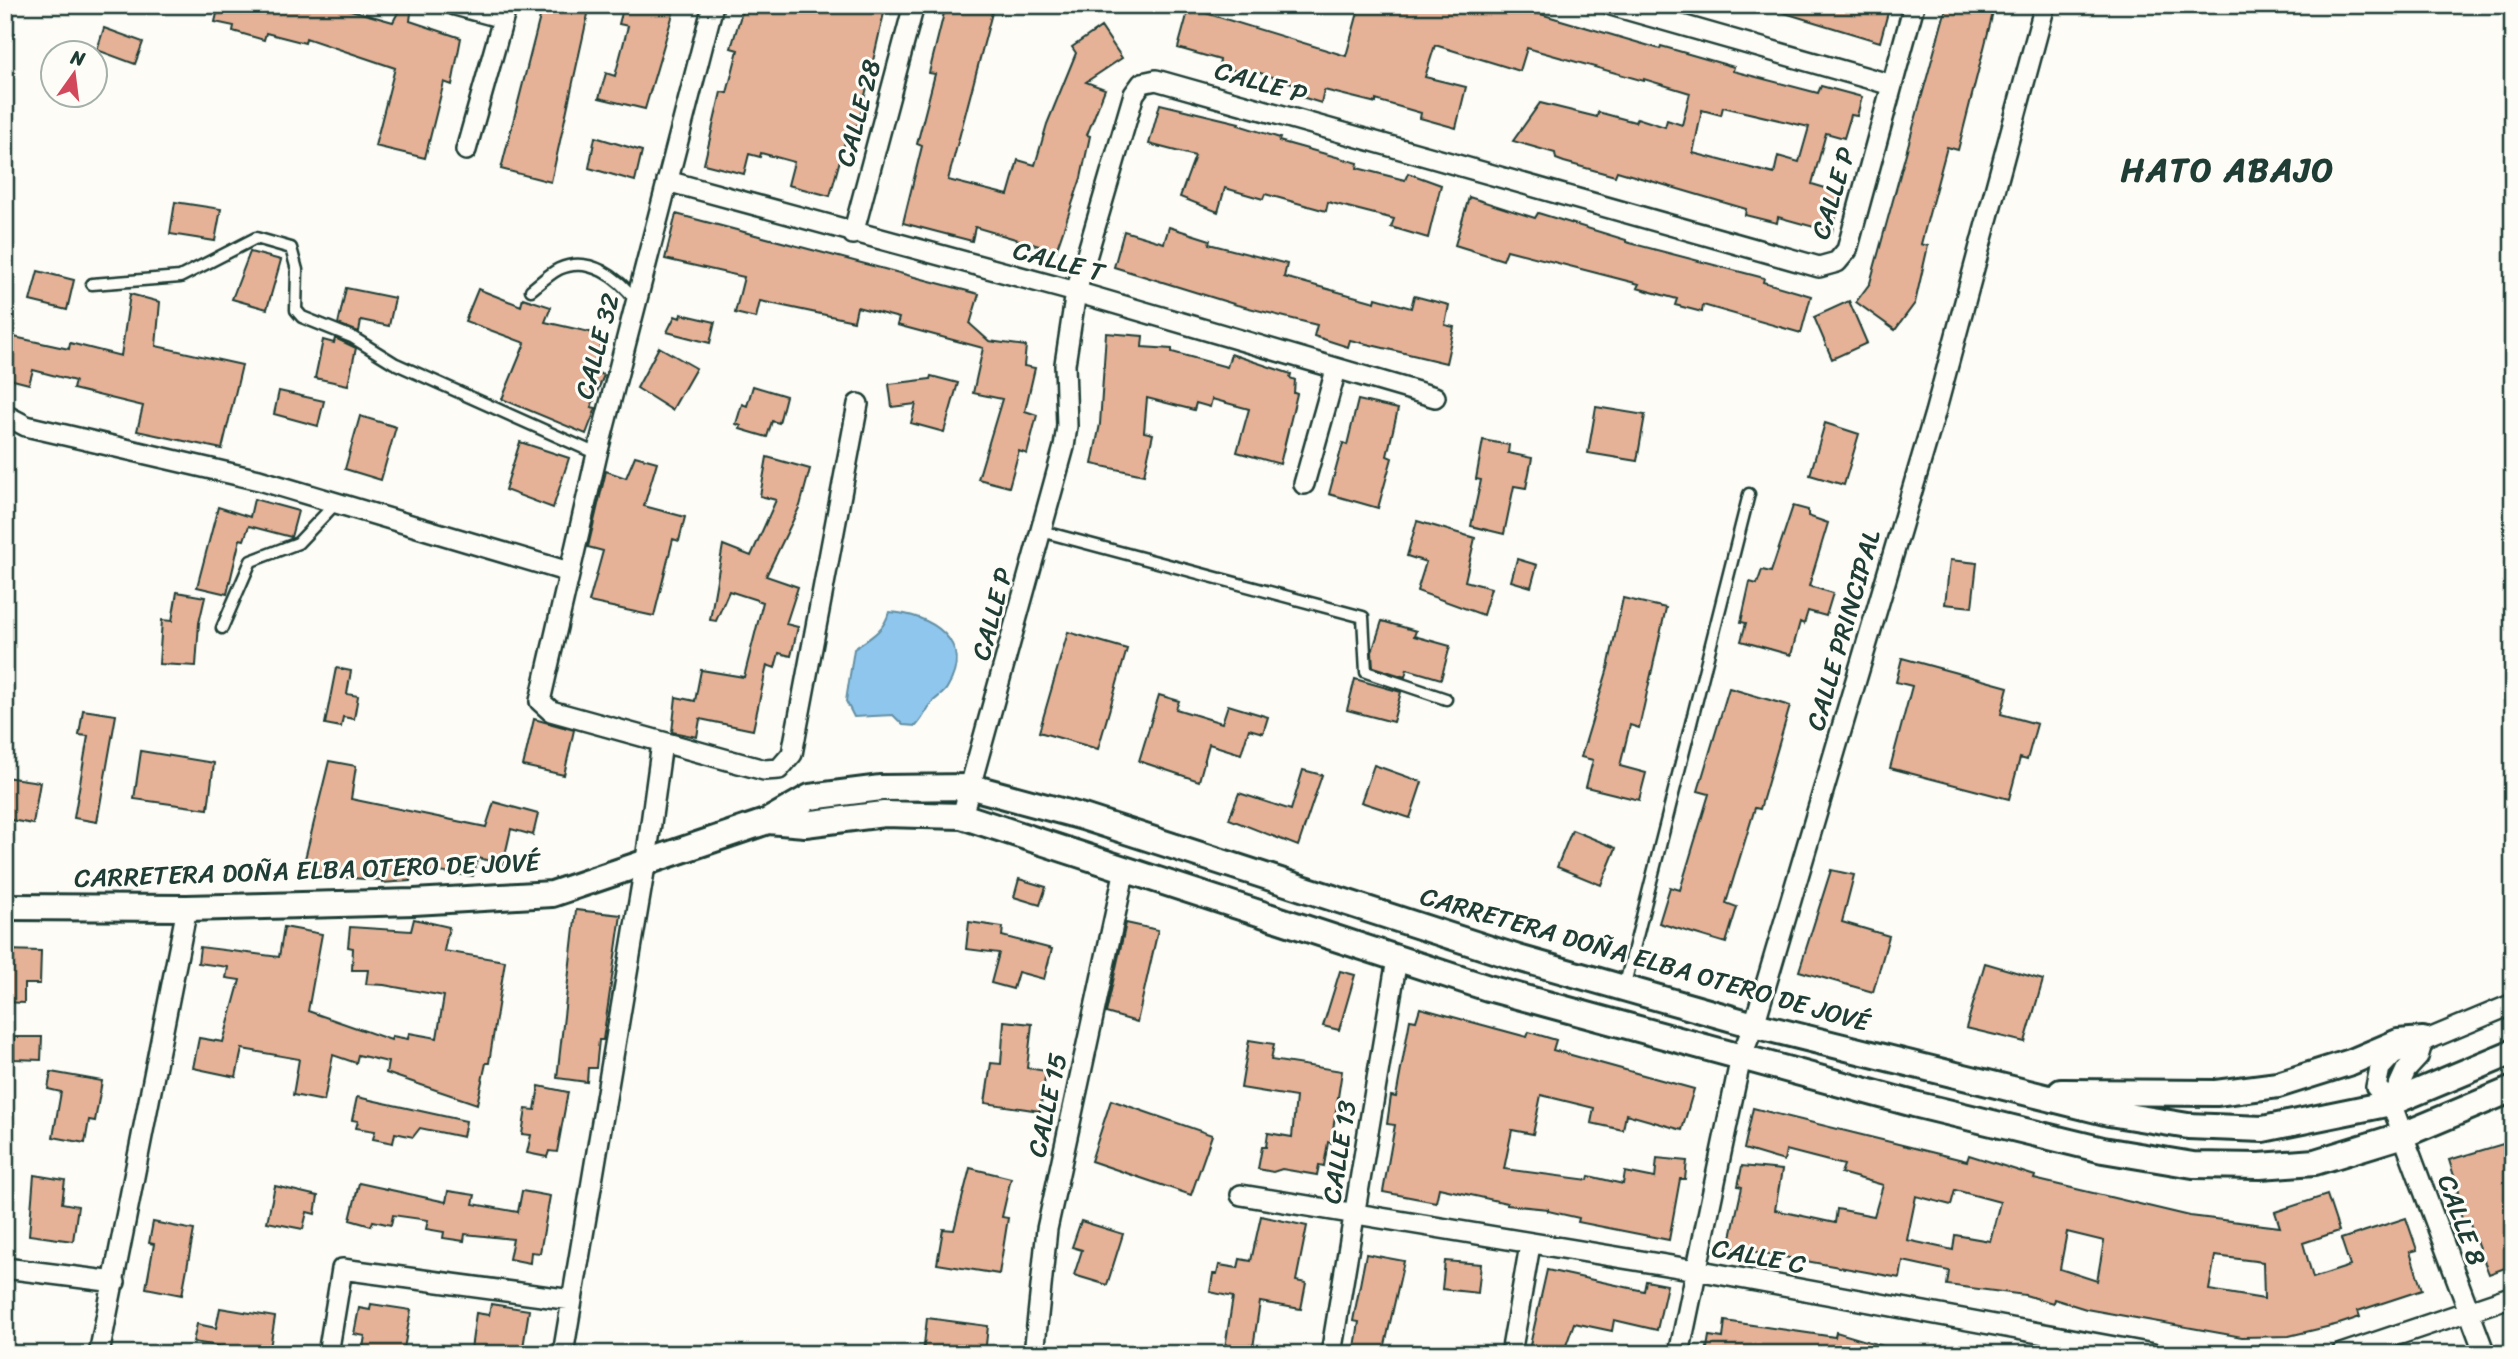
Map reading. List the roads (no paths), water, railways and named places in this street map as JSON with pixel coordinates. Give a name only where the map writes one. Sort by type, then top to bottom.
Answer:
[{"type":"street","points":[[455,5],[505,12],[466,150]]},
{"type":"street","name":"CALLE 32","points":[[662,743],[551,711],[540,701],[597,454],[713,5]]},
{"type":"street","name":"CALLE 28","points":[[853,234],[914,5]]},
{"type":"street","points":[[1611,5],[1892,85]]},
{"type":"street","name":"CALLE P","points":[[962,816],[1041,531],[1067,426],[1065,364],[1076,292],[1134,94],[1142,83],[1156,80],[1819,267],[1837,262],[1847,250],[1914,5]]},
{"type":"street","name":"CALLE PRINCIPAL","points":[[1679,1354],[1741,1057],[1755,1025],[1935,413],[2045,5]]},
{"type":"street","name":"CALLE T","points":[[667,181],[853,234],[1076,292],[1435,397]]},
{"type":"street","points":[[1304,484],[1336,370]]},
{"type":"street","points":[[563,1354],[646,860],[662,743],[764,770],[779,769],[792,754],[858,404]]},
{"type":"street","points":[[5,415],[26,426],[259,480],[569,572]]},
{"type":"street","name":"CARRETERA DOÑA ELBA OTERO DE JOVÉ","points":[[5,907],[187,908],[414,902],[552,894],[646,860],[768,821],[810,797],[881,788],[972,787],[1083,817],[1391,918],[1624,988],[1755,1025],[2109,1113],[2188,1126],[2263,1129],[2391,1103],[2513,1052]]},
{"type":"street","name":"CARRETERA DOÑA ELBA OTERO DE JOVÉ","points":[[768,821],[805,824],[884,814],[962,816],[1488,988],[1741,1057],[2103,1150],[2193,1165],[2260,1166],[2315,1162],[2403,1135],[2513,1089]]},
{"type":"street","name":"CALLE 15","points":[[1034,1354],[1048,1228],[1125,869]]},
{"type":"street","points":[[99,1354],[187,908]]},
{"type":"street","name":"CALLE 13","points":[[1331,1354],[1397,959]]},
{"type":"street","points":[[2035,1095],[2077,1091],[2216,1093],[2278,1085],[2351,1062],[2398,1042],[2423,1040],[2513,1004]]},
{"type":"street","name":"CALLE 8","points":[[2423,1040],[2393,1054],[2380,1068],[2376,1087],[2391,1103],[2485,1354]]},
{"type":"street","name":"CALLE C","points":[[1241,1195],[1530,1245],[1696,1270],[2054,1346],[2152,1354]]},
{"type":"street","points":[[1511,1354],[1530,1245]]},
{"type":"street","points":[[5,1268],[115,1282]]},
{"type":"street","points":[[328,1354],[342,1269],[572,1300]]},
{"type":"street","points":[[2341,1354],[2513,1296]]},
{"type":"lane","points":[[92,284],[180,277],[256,238],[291,248],[297,270],[296,310],[302,317],[352,337],[394,363],[597,454]]},
{"type":"lane","points":[[531,290],[559,269],[582,265],[602,270],[624,285],[636,302]]},
{"type":"lane","points":[[1624,988],[1749,494]]},
{"type":"lane","points":[[222,628],[251,561],[298,543],[335,504]]},
{"type":"lane","points":[[1041,531],[1165,567],[1363,617],[1366,672],[1446,699]]},
{"type":"water","points":[[889,612],[920,618],[933,625],[952,644],[956,657],[954,672],[947,688],[916,726],[903,725],[893,715],[854,717],[846,701],[854,649],[880,629]]},
{"type":"district","name":"HATO ABAJO","points":[[2228,169]]}]
